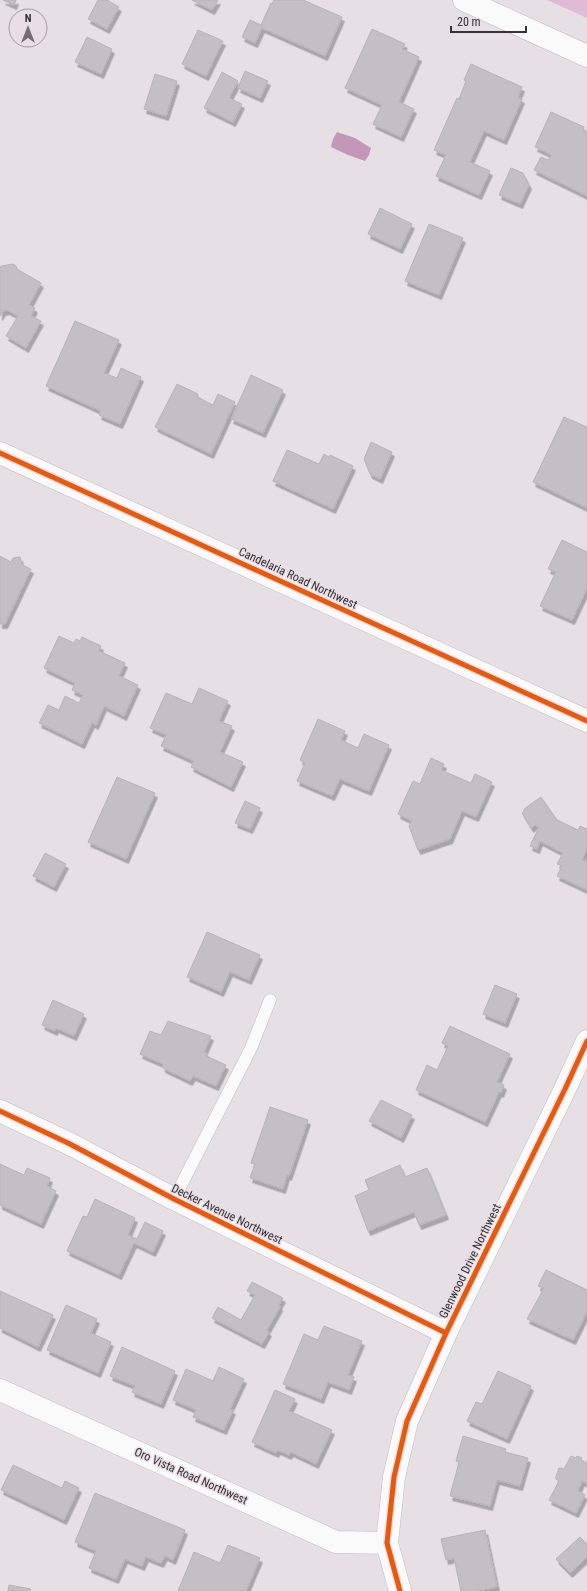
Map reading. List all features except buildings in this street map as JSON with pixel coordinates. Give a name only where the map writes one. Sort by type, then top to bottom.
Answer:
[{"type":"street","points":[[464,0],[587,56]]},
{"type":"street","name":"Candelaria Road Northwest","points":[[0,453],[587,721]]},
{"type":"street","name":"Glenwood Drive Northwest","points":[[400,1591],[387,1543],[394,1477],[407,1422],[446,1333],[566,1089],[587,1041]]},
{"type":"street","name":"Decker Avenue Northwest","points":[[0,1111],[68,1143],[174,1199],[446,1333]]},
{"type":"street","name":"Oro Vista Road Northwest","points":[[0,1390],[336,1542],[387,1543]]},
{"type":"lane","points":[[174,1199],[251,1048],[270,1000]]},
{"type":"shaded area","points":[[547,0],[587,0],[587,18]]},
{"type":"shaded area","points":[[337,132],[355,138],[371,148],[365,161],[331,147]]},
{"type":"cycle path","points":[[0,453],[587,721]]},
{"type":"cycle path","points":[[400,1591],[387,1543],[394,1477],[407,1421],[446,1333],[587,1041]]},
{"type":"cycle path","points":[[0,1111],[68,1143],[174,1199],[446,1333]]}]
